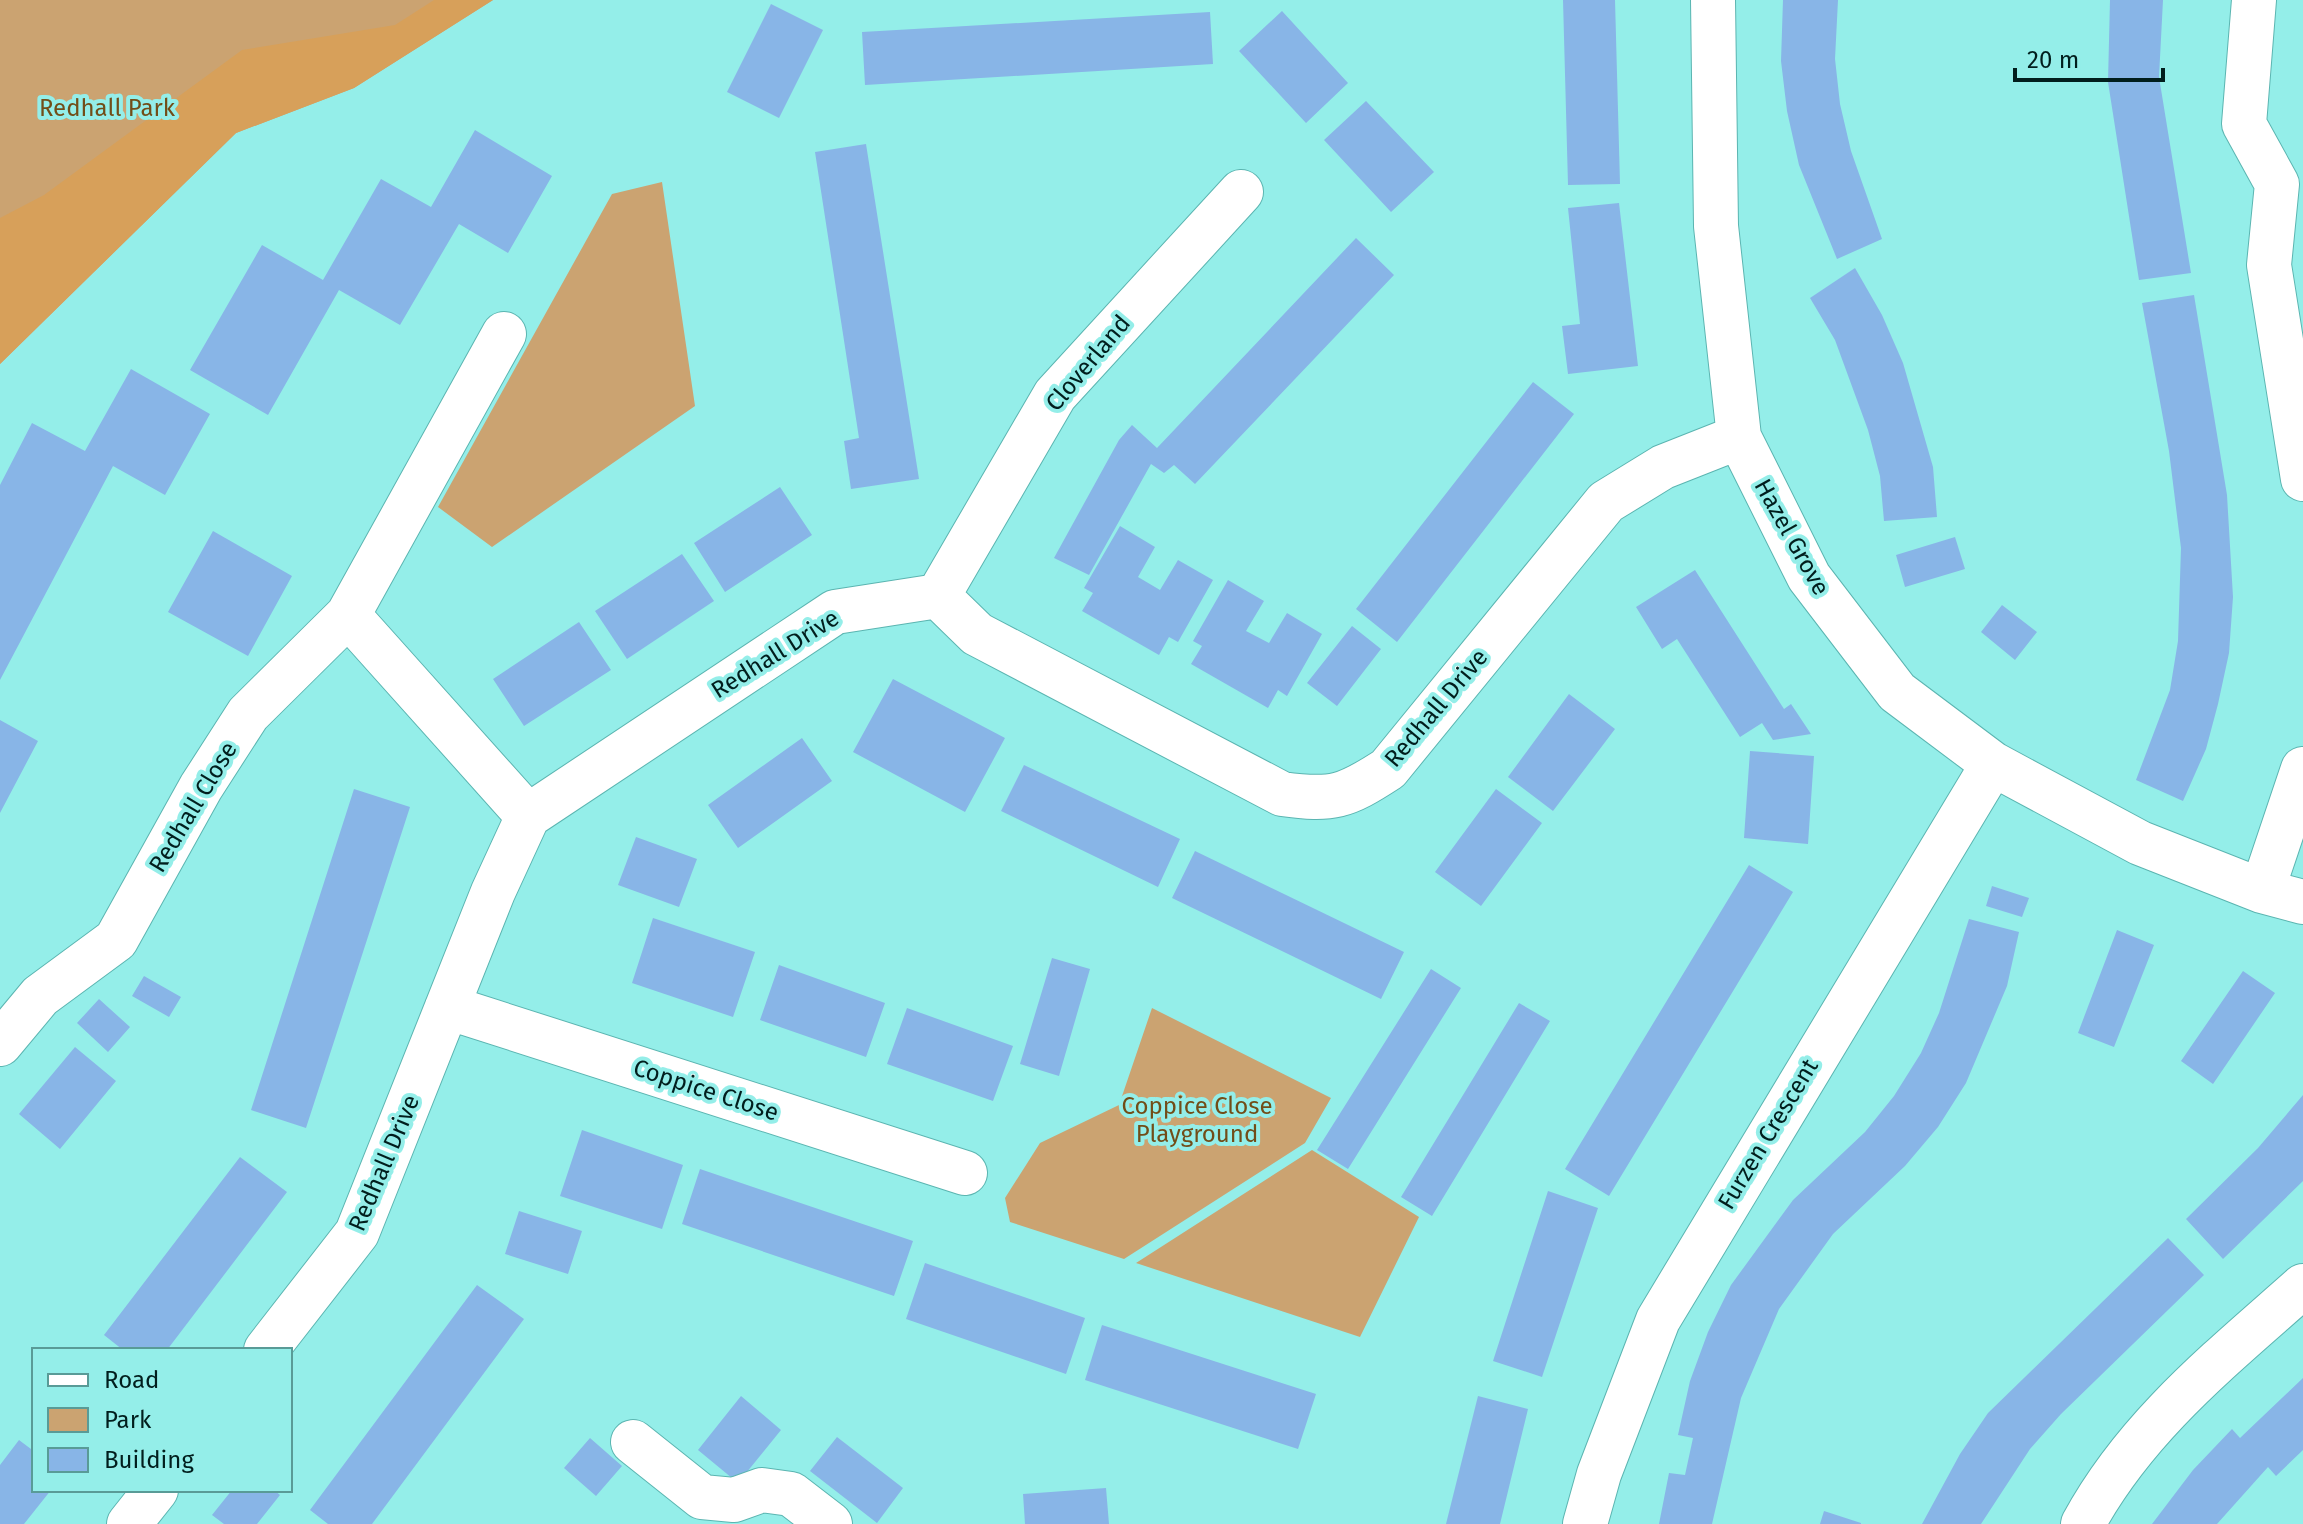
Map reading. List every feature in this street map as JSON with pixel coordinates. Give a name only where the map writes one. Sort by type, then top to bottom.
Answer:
[{"type":"street","name":"Hazel Grove","points":[[1713,0],[1716,226],[1739,437],[1809,577],[1897,692],[1993,764],[2140,843],[2262,891],[2303,902]]},
{"type":"street","points":[[2254,0],[2244,124],[2290,182],[2269,265],[2303,479]]},
{"type":"street","name":"Cloverland","points":[[938,596],[1055,395],[1241,192]]},
{"type":"street","name":"Redhall Close","points":[[0,1044],[40,996],[116,940],[201,787],[248,714],[348,615],[504,334]]},
{"type":"street","name":"Redhall Drive","points":[[268,1348],[357,1233],[447,1007],[528,816],[835,612],[938,596],[977,634],[1282,794],[1318,799],[1353,793],[1388,769],[1606,502],[1663,467],[1739,437]]},
{"type":"street","points":[[348,615],[528,816]]},
{"type":"street","name":"Furzen Crescent","points":[[1585,1524],[1599,1474],[1658,1320],[1993,764]]},
{"type":"street","points":[[2262,891],[2303,769]]},
{"type":"street","name":"Coppice Close","points":[[447,1007],[965,1173]]},
{"type":"street","points":[[2083,1524],[2105,1483],[2150,1425],[2303,1286]]},
{"type":"street","points":[[633,1442],[702,1497],[734,1500],[762,1490],[791,1494],[830,1524]]},
{"type":"street","points":[[129,1524],[154,1492]]},
{"type":"green space","name":"Redhall Park","points":[[0,0],[493,0],[354,88],[236,133],[0,364]]},
{"type":"green space","points":[[662,182],[695,406],[492,547],[438,507],[612,194]]},
{"type":"green space","name":"Coppice Close Playground","points":[[1152,1008],[1331,1098],[1305,1143],[1124,1259],[1010,1222],[1005,1198],[1040,1143],[1119,1105]]},
{"type":"green space","points":[[1312,1150],[1419,1217],[1360,1337],[1136,1263]]},
{"type":"shaded area","points":[[434,0],[493,0],[354,88],[236,133],[0,364],[0,218],[44,195],[242,50],[395,25]]},
{"type":"building","points":[[1563,0],[1615,0],[1620,184],[1568,185]]},
{"type":"building","points":[[1783,0],[1838,0],[1835,59],[1840,104],[1851,151],[1882,239],[1837,259],[1799,165],[1787,111],[1781,61]]},
{"type":"building","points":[[2110,0],[2163,0],[2159,77],[2191,273],[2139,280],[2108,82]]},
{"type":"building","points":[[771,4],[823,30],[779,118],[727,92]]},
{"type":"building","points":[[1282,11],[1348,83],[1306,123],[1239,51]]},
{"type":"building","points":[[1210,12],[1213,64],[865,85],[862,32]]},
{"type":"building","points":[[1366,101],[1434,172],[1391,212],[1324,140]]},
{"type":"building","points":[[475,130],[552,176],[508,253],[459,224],[400,325],[339,290],[268,415],[190,370],[262,245],[323,280],[381,179],[431,207]]},
{"type":"building","points":[[866,144],[919,479],[851,489],[844,441],[859,438],[815,152]]},
{"type":"building","points":[[1619,203],[1638,366],[1568,374],[1562,326],[1580,324],[1568,208]]},
{"type":"building","points":[[1356,238],[1394,275],[1195,484],[1174,465],[1164,473],[1151,464],[1089,575],[1054,558],[1119,440],[1132,425],[1157,448]]},
{"type":"building","points":[[1855,268],[1882,315],[1903,363],[1933,467],[1937,517],[1884,521],[1880,476],[1868,430],[1835,340],[1810,298]]},
{"type":"building","points":[[2194,295],[2227,495],[2233,597],[2229,653],[2218,704],[2206,749],[2183,801],[2136,780],[2170,690],[2178,641],[2181,548],[2169,451],[2142,303]]},
{"type":"building","points":[[131,369],[210,414],[165,495],[113,466],[0,680],[0,485],[32,423],[85,451]]},
{"type":"building","points":[[1533,382],[1574,414],[1397,642],[1356,609]]},
{"type":"building","points":[[780,487],[812,535],[725,592],[694,543]]},
{"type":"building","points":[[1120,526],[1155,547],[1138,577],[1160,590],[1178,560],[1213,580],[1178,642],[1169,637],[1159,655],[1082,611],[1093,593],[1084,588]]},
{"type":"building","points":[[213,531],[292,576],[248,656],[168,612]]},
{"type":"building","points":[[1955,537],[1965,569],[1905,587],[1896,555]]},
{"type":"building","points":[[682,554],[714,601],[627,659],[595,611]]},
{"type":"building","points":[[1695,570],[1784,709],[1791,704],[1811,734],[1773,740],[1762,723],[1740,737],[1677,639],[1662,649],[1636,607]]},
{"type":"building","points":[[1228,580],[1264,601],[1246,631],[1269,643],[1287,613],[1322,634],[1287,696],[1278,690],[1268,708],[1191,664],[1202,646],[1193,641]]},
{"type":"building","points":[[2002,605],[2037,632],[2015,660],[1981,632]]},
{"type":"building","points":[[579,622],[611,670],[524,726],[493,679]]},
{"type":"building","points":[[1352,626],[1381,649],[1337,706],[1307,683]]},
{"type":"building","points":[[893,679],[1005,738],[965,812],[853,752]]},
{"type":"building","points":[[1569,694],[1615,729],[1553,811],[1508,777]]},
{"type":"building","points":[[0,720],[38,741],[0,813]]},
{"type":"building","points":[[802,738],[832,781],[738,848],[708,805]]},
{"type":"building","points":[[1750,751],[1814,756],[1808,844],[1744,838]]},
{"type":"building","points":[[1024,765],[1180,839],[1158,887],[1001,811]]},
{"type":"building","points":[[354,789],[410,807],[306,1128],[251,1110]]},
{"type":"building","points":[[1496,789],[1542,823],[1481,906],[1435,872]]},
{"type":"building","points":[[636,837],[697,859],[679,907],[618,885]]},
{"type":"building","points":[[1195,851],[1404,952],[1381,999],[1172,898]]},
{"type":"building","points":[[1749,865],[1793,892],[1609,1196],[1565,1169]]},
{"type":"building","points":[[1992,886],[2029,898],[2022,917],[1986,906]]},
{"type":"building","points":[[653,918],[755,952],[733,1017],[632,983]]},
{"type":"building","points":[[1969,919],[2019,932],[2007,986],[1966,1083],[1938,1127],[1905,1166],[1833,1234],[1779,1309],[1741,1398],[1712,1524],[1659,1524],[1669,1473],[1685,1475],[1693,1438],[1678,1435],[1690,1381],[1708,1332],[1731,1285],[1793,1200],[1865,1132],[1894,1096],[1921,1053],[1939,1013]]},
{"type":"building","points":[[2117,930],[2154,945],[2114,1047],[2078,1033]]},
{"type":"building","points":[[1052,958],[1090,969],[1059,1076],[1020,1064]]},
{"type":"building","points":[[779,965],[885,1003],[866,1057],[760,1020]]},
{"type":"building","points":[[1431,969],[1461,988],[1348,1169],[1317,1150]]},
{"type":"building","points":[[2243,971],[2275,993],[2213,1084],[2181,1061]]},
{"type":"building","points":[[144,976],[181,997],[169,1017],[132,996]]},
{"type":"building","points":[[99,999],[130,1027],[108,1052],[77,1023]]},
{"type":"building","points":[[1519,1003],[1550,1021],[1432,1216],[1401,1197]]},
{"type":"building","points":[[907,1008],[1013,1046],[993,1101],[887,1064]]},
{"type":"building","points":[[75,1047],[116,1081],[60,1149],[19,1114]]},
{"type":"building","points":[[2303,1095],[2303,1181],[2223,1259],[2186,1219],[2258,1148]]},
{"type":"building","points":[[582,1130],[683,1165],[662,1229],[560,1196]]},
{"type":"building","points":[[240,1157],[287,1192],[169,1348],[120,1348],[104,1335]]},
{"type":"building","points":[[700,1169],[913,1241],[894,1296],[682,1224]]},
{"type":"building","points":[[1548,1191],[1598,1208],[1542,1377],[1493,1361]]},
{"type":"building","points":[[519,1211],[582,1231],[568,1274],[505,1254]]},
{"type":"building","points":[[2168,1238],[2204,1275],[2061,1414],[2030,1449],[1981,1524],[1922,1524],[1960,1454],[1988,1413]]},
{"type":"building","points":[[925,1263],[1085,1318],[1066,1374],[906,1319]]},
{"type":"building","points":[[477,1285],[524,1319],[372,1524],[328,1524],[310,1510]]},
{"type":"building","points":[[1102,1325],[1316,1394],[1298,1449],[1085,1380]]},
{"type":"building","points":[[2303,1378],[2303,1450],[2276,1476],[2268,1467],[2217,1524],[2152,1524],[2193,1470],[2232,1429],[2240,1438]]},
{"type":"building","points":[[741,1396],[781,1430],[738,1483],[698,1450]]},
{"type":"building","points":[[1478,1396],[1528,1409],[1500,1524],[1446,1524]]},
{"type":"building","points":[[837,1437],[903,1488],[877,1523],[810,1471]]},
{"type":"building","points":[[590,1438],[622,1466],[596,1496],[564,1468]]},
{"type":"building","points":[[19,1440],[32,1448],[32,1492],[49,1492],[24,1524],[0,1524],[0,1465]]},
{"type":"building","points":[[1106,1488],[1109,1524],[1025,1524],[1023,1494]]},
{"type":"building","points":[[230,1492],[276,1492],[280,1495],[257,1524],[224,1524],[212,1515]]},
{"type":"building","points":[[1824,1511],[1861,1523],[1861,1524],[1820,1524]]}]
